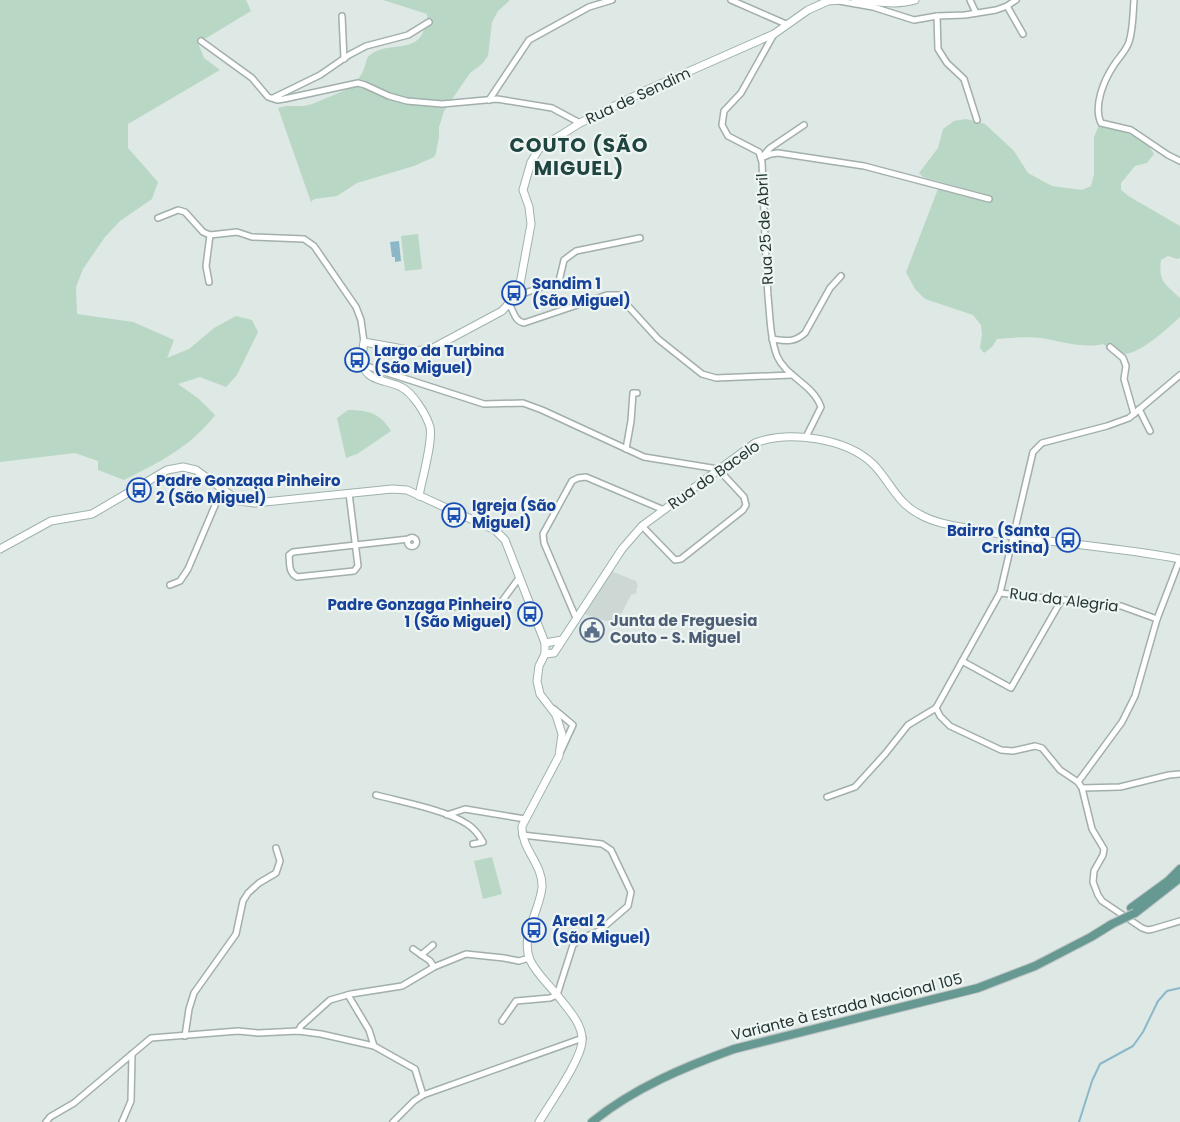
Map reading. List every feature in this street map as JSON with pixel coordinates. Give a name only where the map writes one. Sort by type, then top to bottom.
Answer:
[{"type":"main road","points":[[1133,910],[1180,869]]},
{"type":"main road","points":[[1133,910],[1180,878]]},
{"type":"main road","name":"Variante à Estrada Nacional 105","points":[[592,1122],[631,1095],[695,1063],[734,1049],[978,988],[1035,966],[1091,937],[1133,910]]},
{"type":"street","points":[[489,100],[529,40],[589,7],[612,0]]},
{"type":"street","points":[[731,0],[786,24]]},
{"type":"street","points":[[856,0],[889,3],[915,0]]},
{"type":"street","points":[[970,0],[976,13]]},
{"type":"street","points":[[840,1],[914,20],[996,10],[1016,0]]},
{"type":"street","points":[[1134,0],[1130,40],[1126,50],[1113,66],[1102,91],[1098,117],[1101,123],[1131,130],[1168,155],[1180,160]]},
{"type":"street","name":"Rua de Sendim","points":[[364,342],[414,351],[431,349],[502,311],[518,290],[531,224],[524,190],[531,162],[539,149],[580,123],[649,89],[774,34],[808,10],[828,1],[840,1]]},
{"type":"street","points":[[1007,6],[1023,34]]},
{"type":"street","points":[[342,16],[344,59]]},
{"type":"street","points":[[937,16],[938,49],[942,56],[964,79],[977,120]]},
{"type":"street","points":[[272,99],[320,75],[366,46],[408,35],[429,22]]},
{"type":"street","name":"Rua 25 de Abril","points":[[774,34],[741,93],[724,111],[722,125],[728,136],[759,152],[761,158],[772,339],[778,358],[792,375],[807,386],[818,398],[821,407],[806,437]]},
{"type":"street","points":[[201,41],[252,78],[265,94],[272,99],[284,99],[358,83],[389,96],[407,101],[442,104],[497,100],[552,108],[580,123]]},
{"type":"street","points":[[761,158],[770,148],[804,126]]},
{"type":"street","points":[[761,158],[778,153],[864,166],[989,199]]},
{"type":"street","points":[[158,218],[178,210],[186,212],[204,232],[210,235],[237,232],[252,237],[304,239],[314,246],[356,307],[361,320],[364,342],[363,365],[366,372],[371,376],[402,387],[414,397],[429,426],[431,437],[419,496]]},
{"type":"street","points":[[209,282],[206,266],[210,235]]},
{"type":"street","points":[[518,290],[524,292],[559,281],[564,260],[576,251],[640,238]]},
{"type":"street","points":[[772,339],[792,342],[799,339],[805,333],[830,288],[841,276]]},
{"type":"street","points":[[509,304],[519,322],[524,323],[608,295],[618,295],[658,339],[702,374],[716,378],[792,375]]},
{"type":"street","points":[[1110,347],[1123,358],[1126,366],[1124,379],[1134,414]]},
{"type":"street","points":[[363,365],[484,404],[523,403],[644,457],[718,469],[744,497],[746,505],[743,510],[681,559],[675,560],[669,556],[642,526]]},
{"type":"street","points":[[827,797],[855,787],[886,754],[908,725],[936,708],[1000,593],[1033,452],[1042,443],[1107,426],[1128,418],[1180,376]]},
{"type":"street","points":[[626,449],[633,393],[637,393]]},
{"type":"street","points":[[1140,409],[1150,431]]},
{"type":"street","name":"Rua do Bacelo","points":[[545,654],[554,653],[622,549],[642,526],[755,443],[774,438],[806,437],[832,443],[865,457],[874,465],[897,496],[917,513],[938,522],[1012,537],[1180,558]]},
{"type":"street","points":[[0,549],[51,521],[92,514],[167,470],[183,467],[196,470],[239,500],[255,503],[392,489],[407,490],[495,530],[504,540],[545,643],[545,654],[539,666],[537,681],[540,694],[556,715],[562,734],[559,756]]},
{"type":"street","points":[[576,618],[544,543],[544,534],[572,482],[578,478],[586,477],[664,510]]},
{"type":"street","points":[[170,585],[180,581],[188,569],[222,489]]},
{"type":"street","points":[[349,493],[356,544],[358,566],[354,571],[297,577],[290,571],[290,555],[292,552],[356,544],[409,539]]},
{"type":"street","points":[[1078,782],[1122,722],[1135,696],[1157,620],[1180,558]]},
{"type":"street","points":[[438,607],[493,606],[500,604],[519,578]]},
{"type":"street","name":"Rua da Alegria","points":[[1000,593],[1121,606],[1157,620]]},
{"type":"street","points":[[962,661],[1011,688],[1062,599]]},
{"type":"street","points":[[545,643],[562,640]]},
{"type":"street","points":[[539,1122],[580,1052],[582,1038],[578,1023],[532,964],[527,949],[527,941],[542,887],[541,874],[522,836],[522,826],[573,725],[549,706]]},
{"type":"street","points":[[936,708],[940,716],[950,726],[1001,750],[1013,751],[1034,746],[1042,748],[1060,770],[1078,782],[1082,788],[1092,830],[1104,849],[1103,855],[1094,871],[1093,882],[1102,901],[1142,928],[1148,930],[1180,921]]},
{"type":"street","points":[[1082,788],[1120,788],[1169,774],[1180,774]]},
{"type":"street","points":[[376,796],[446,815],[468,824],[477,832],[483,842],[473,844]]},
{"type":"street","points":[[446,815],[465,809],[525,819]]},
{"type":"street","points":[[502,1021],[516,1001],[550,998],[557,995],[573,945],[580,938],[599,931],[628,906],[631,892],[611,850],[602,844],[522,836]]},
{"type":"street","points":[[185,1036],[189,1009],[194,993],[236,934],[243,901],[248,893],[276,872],[280,861],[276,848]]},
{"type":"street","points":[[421,955],[433,945]]},
{"type":"street","points":[[413,949],[430,961],[434,967]]},
{"type":"street","points":[[298,1031],[301,1026],[330,1000],[402,986],[434,967],[466,954],[519,961],[529,958]]},
{"type":"street","points":[[348,995],[369,1030],[374,1046]]},
{"type":"street","points":[[46,1122],[56,1113],[74,1103],[151,1038],[238,1031],[258,1033],[298,1031],[321,1034],[374,1046],[416,1069],[423,1096]]},
{"type":"street","points":[[393,1122],[414,1101],[423,1096],[582,1038]]},
{"type":"street","points":[[122,1122],[131,1101],[132,1054]]},
{"type":"shaded area","points":[[611,571],[636,581],[638,586],[636,589],[637,593],[631,595],[616,624],[584,614]]},
{"type":"green space","points":[[0,0],[246,0],[251,11],[198,43],[204,58],[220,70],[128,124],[128,148],[158,182],[152,199],[120,221],[105,237],[83,269],[76,287],[77,314],[133,322],[174,340],[167,358],[189,349],[214,328],[236,316],[252,320],[258,332],[237,375],[226,387],[200,377],[178,384],[199,399],[215,415],[206,426],[174,453],[124,480],[98,470],[98,461],[75,453],[0,462]]},
{"type":"green space","points":[[383,0],[510,0],[498,11],[492,22],[488,56],[482,64],[470,73],[444,111],[434,157],[414,166],[357,183],[337,196],[314,199],[311,202],[278,108],[312,104],[346,90],[352,83],[356,82],[370,55],[384,49],[408,45],[420,37],[426,24],[427,14]]},
{"type":"green space","points":[[966,119],[985,124],[1014,151],[1028,173],[1052,186],[1082,190],[1091,186],[1094,174],[1094,137],[1099,125],[1130,134],[1150,147],[1154,154],[1147,163],[1135,166],[1121,183],[1121,190],[1180,226],[1180,258],[1168,256],[1161,260],[1160,267],[1164,282],[1180,298],[1180,317],[1146,345],[1131,353],[1122,354],[1103,344],[1088,346],[1041,338],[1019,337],[997,339],[992,347],[984,353],[980,348],[981,325],[973,315],[925,299],[915,289],[906,272],[938,189],[992,202],[991,196],[923,177],[919,173],[938,148],[943,129],[954,121]]},
{"type":"green space","points":[[418,234],[422,269],[405,271],[401,236]]},
{"type":"green space","points":[[348,410],[367,412],[378,416],[391,431],[357,454],[346,458],[337,418]]},
{"type":"green space","points":[[492,857],[502,894],[483,899],[474,861]]},
{"type":"water","points":[[399,241],[401,261],[395,262],[395,257],[392,257],[390,242]]},
{"type":"waterway","points":[[1079,1122],[1092,1081],[1100,1064],[1133,1046],[1143,1032],[1158,1001],[1167,991],[1180,988]]},
{"type":"place","name":"Sandim 1 (São Miguel)","points":[[514,293]]},
{"type":"place","name":"Largo da Turbina (São Miguel)","points":[[357,360]]},
{"type":"place","name":"Padre Gonzaga Pinheiro 2 (São Miguel)","points":[[139,490]]},
{"type":"place","name":"Igreja (São Miguel)","points":[[454,515]]},
{"type":"place","name":"Bairro (Santa Cristina)","points":[[1068,540]]},
{"type":"place","name":"Padre Gonzaga Pinheiro 1 (São Miguel)","points":[[530,614]]},
{"type":"place","name":"Junta de Freguesia Couto - S. Miguel","points":[[592,630]]},
{"type":"place","name":"Areal 2 (São Miguel)","points":[[534,930]]},
{"type":"district","name":"COUTO (SÃO MIGUEL)","points":[[579,156]]}]
